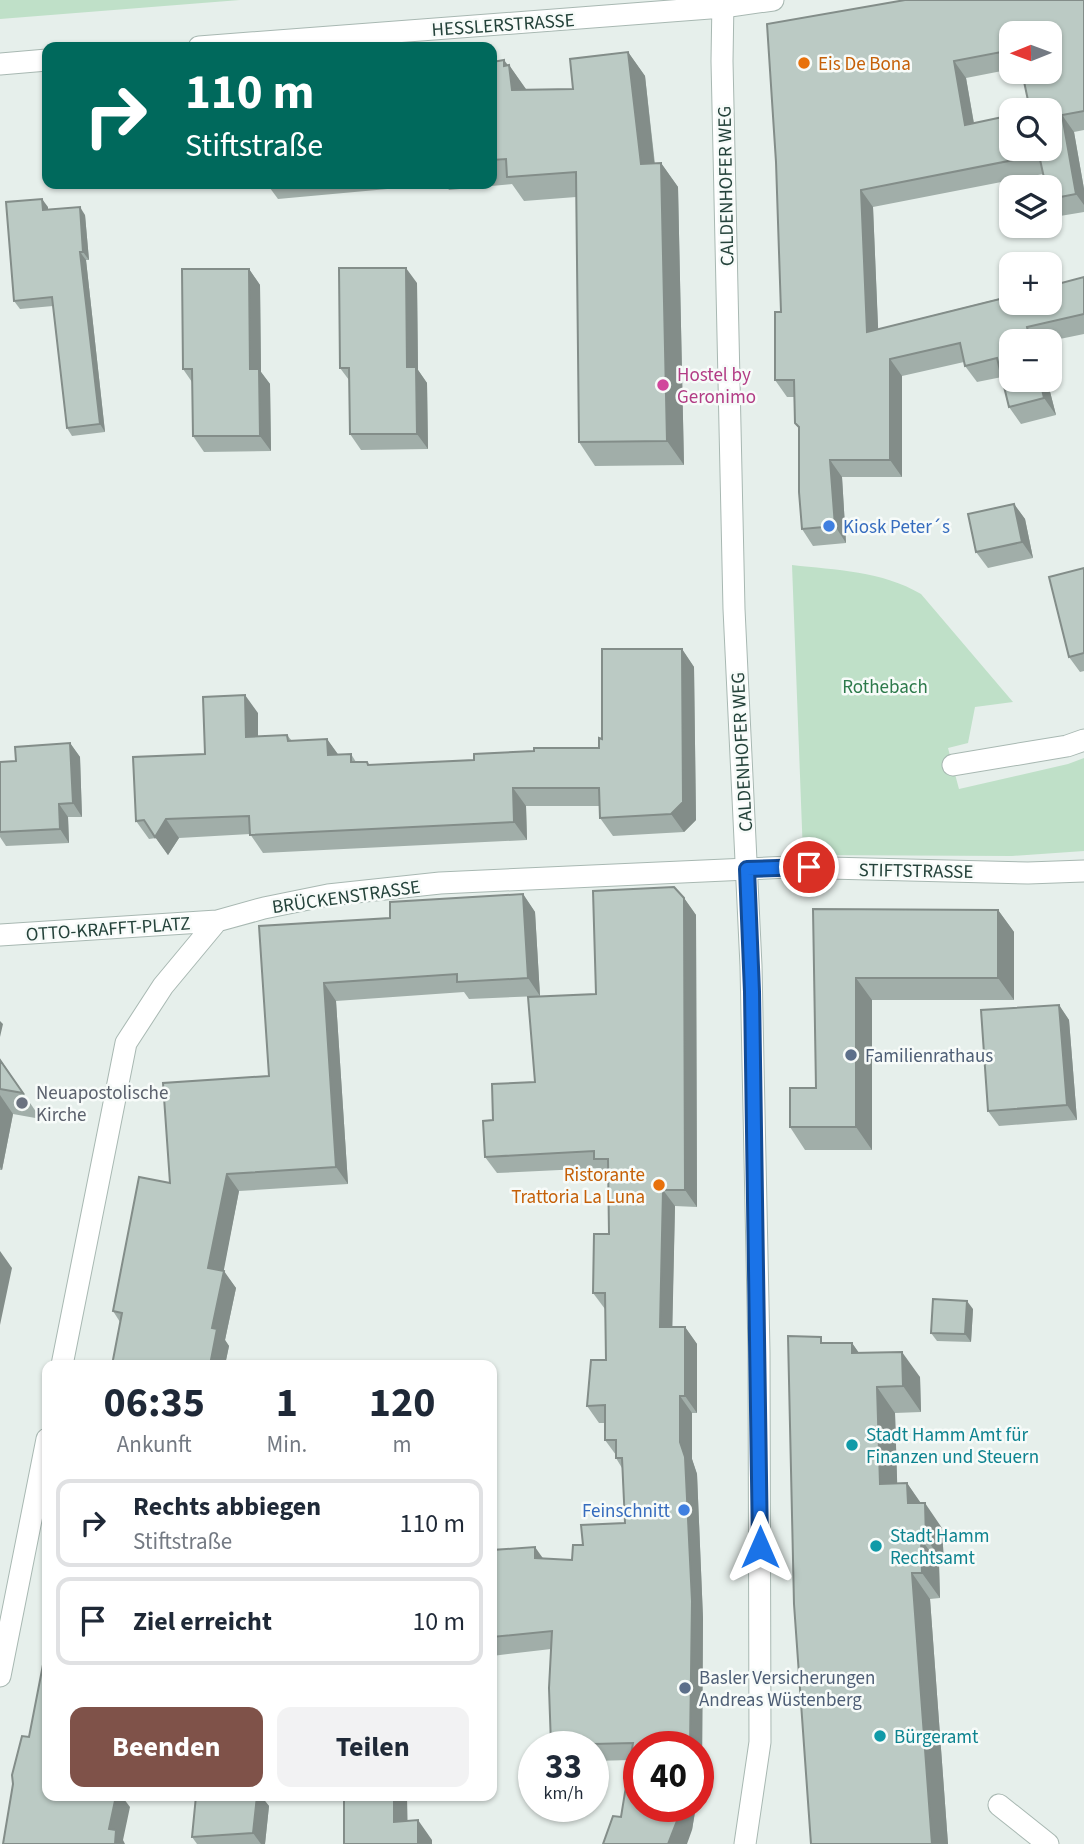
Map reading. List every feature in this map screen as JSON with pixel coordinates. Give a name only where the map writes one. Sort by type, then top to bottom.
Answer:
[{"type":"street","name":"HESSLERSTRASSE","points":[[261,42],[773,0]]},
{"type":"street","name":"CALDENHOFER WEG","points":[[723,4],[732,542],[751,967],[759,1339],[760,1742],[746,1844]]},
{"type":"street","points":[[0,64],[42,60]]},
{"type":"street","points":[[953,765],[1067,746],[1084,740]]},
{"type":"street","name":"STIFTSTRASSE","points":[[747,869],[789,867],[1028,873],[1084,871]]},
{"type":"street","name":"BRÜCKENSTRASSE","points":[[217,921],[328,895],[427,884],[747,869]]},
{"type":"street","points":[[63,1360],[126,1043],[163,986],[217,921]]},
{"type":"street","name":"OTTO-KRAFFT-PLATZ","points":[[0,935],[217,921]]},
{"type":"street","points":[[0,1676],[42,1463]]},
{"type":"street","points":[[999,1805],[1048,1844]]},
{"type":"green space","points":[[0,0],[240,0],[0,19]]},
{"type":"green space","name":"Rothebach","points":[[792,565],[875,576],[891,580],[921,594],[1013,702],[975,707],[968,743],[948,748],[959,789],[1084,758],[1084,851],[1012,856],[803,855]]},
{"type":"building","points":[[905,0],[1084,0],[1084,111],[1062,115],[1062,98],[1027,98],[1025,84],[1062,84],[1062,21],[999,21],[999,52],[954,61],[965,125],[999,118],[999,161],[1008,161],[861,190],[867,332],[999,299],[999,315],[1062,315],[1062,283],[1084,277],[1084,314],[1027,329],[999,329],[999,366],[997,358],[965,366],[960,343],[890,359],[890,460],[830,460],[835,526],[802,529],[799,427],[795,423],[794,380],[775,380],[775,312],[781,312],[776,162],[767,24]]},
{"type":"building","points":[[628,52],[641,164],[661,163],[667,441],[579,442],[576,172],[507,177],[506,159],[497,160],[497,61],[504,60],[504,66],[509,65],[512,90],[573,89],[570,59]]},
{"type":"building","points":[[1062,115],[1076,194],[1062,197],[1062,175],[1043,175],[1040,161],[1062,161]]},
{"type":"building","points":[[42,199],[43,210],[80,207],[83,252],[80,252],[100,424],[67,428],[52,297],[14,301],[6,202]]},
{"type":"building","points":[[339,268],[406,268],[407,367],[416,367],[417,434],[350,434],[349,368],[340,368]]},
{"type":"building","points":[[182,269],[249,269],[250,369],[259,369],[260,436],[193,436],[192,369],[183,369]]},
{"type":"building","points":[[1005,392],[1043,392],[1044,398],[1009,407]]},
{"type":"building","points":[[1014,504],[1022,542],[976,552],[968,514]]},
{"type":"building","points":[[1084,568],[1084,653],[1069,657],[1049,577]]},
{"type":"building","points":[[602,649],[682,649],[683,802],[671,814],[600,818],[599,788],[513,788],[514,822],[250,835],[249,816],[166,819],[155,837],[144,820],[136,821],[133,757],[205,754],[203,697],[245,695],[246,737],[287,735],[288,741],[327,739],[328,755],[351,754],[351,762],[367,762],[368,765],[474,760],[474,754],[534,751],[534,748],[599,748],[599,738],[602,739]]},
{"type":"building","points":[[70,743],[73,803],[59,804],[60,829],[0,832],[0,762],[16,761],[15,747]]},
{"type":"building","points":[[674,887],[684,898],[685,1190],[663,1190],[660,1327],[685,1327],[685,1396],[680,1396],[680,1442],[685,1457],[692,1601],[690,1731],[623,1731],[623,1743],[609,1744],[609,1731],[551,1731],[549,1688],[552,1631],[497,1636],[497,1550],[535,1547],[535,1558],[572,1560],[573,1545],[583,1545],[581,1525],[625,1523],[622,1458],[616,1458],[616,1440],[605,1440],[605,1405],[587,1406],[591,1360],[606,1360],[605,1293],[593,1293],[594,1234],[609,1234],[608,1159],[594,1159],[594,1151],[485,1157],[483,1121],[493,1120],[492,1084],[535,1082],[528,997],[596,994],[593,891]]},
{"type":"building","points":[[523,894],[528,978],[457,982],[457,974],[324,983],[336,1167],[227,1174],[208,1268],[224,1271],[212,1328],[217,1329],[211,1360],[113,1360],[122,1313],[113,1311],[139,1177],[170,1183],[163,1083],[269,1076],[259,926],[390,918],[390,902]]},
{"type":"building","name":"Familienrathaus","points":[[813,909],[998,910],[998,978],[856,978],[856,1127],[790,1127],[790,1088],[816,1088]]},
{"type":"building","points":[[1059,1005],[1067,1105],[988,1111],[981,1010]]},
{"type":"building","points":[[0,1060],[23,1093],[0,1089]]},
{"type":"building","points":[[933,1299],[967,1301],[965,1334],[931,1333]]},
{"type":"building","points":[[788,1336],[821,1337],[821,1343],[852,1343],[852,1353],[902,1352],[903,1386],[877,1387],[880,1484],[907,1483],[908,1503],[925,1503],[926,1538],[921,1539],[922,1573],[912,1573],[932,1844],[811,1844],[794,1604]]},
{"type":"building","points":[[42,1670],[42,1801],[115,1801],[109,1829],[116,1830],[115,1844],[3,1844],[13,1784],[12,1775],[22,1736],[29,1737]]},
{"type":"building","points":[[196,1801],[256,1801],[253,1833],[192,1837]]},
{"type":"building","points":[[344,1801],[394,1801],[394,1822],[418,1820],[418,1844],[344,1844]]},
{"type":"building","points":[[623,1805],[623,1822],[677,1822],[668,1844],[603,1844],[613,1816],[621,1817]]},
{"type":"place","name":"Eis De Bona","points":[[804,63]]},
{"type":"place","name":"Hostel by Geronimo","points":[[663,385]]},
{"type":"place","name":"Kiosk Peter´s","points":[[829,526]]},
{"type":"place","name":"Familienrathaus","points":[[851,1055]]},
{"type":"place","name":"Neuapostolische Kirche","points":[[22,1103]]},
{"type":"place","name":"Ristorante Trattoria La Luna","points":[[659,1185]]},
{"type":"place","name":"Stadt Hamm Amt für Finanzen und Steuern","points":[[852,1445]]},
{"type":"place","name":"Feinschnitt","points":[[684,1510]]},
{"type":"place","name":"Stadt Hamm Rechtsamt","points":[[876,1546]]},
{"type":"place","name":"Basler Versicherungen Andreas Wüstenberg","points":[[685,1688]]},
{"type":"place","name":"Bürgeramt","points":[[880,1736]]},
{"type":"route","points":[[760,1547],[759,1352],[747,869],[809,867]]}]
